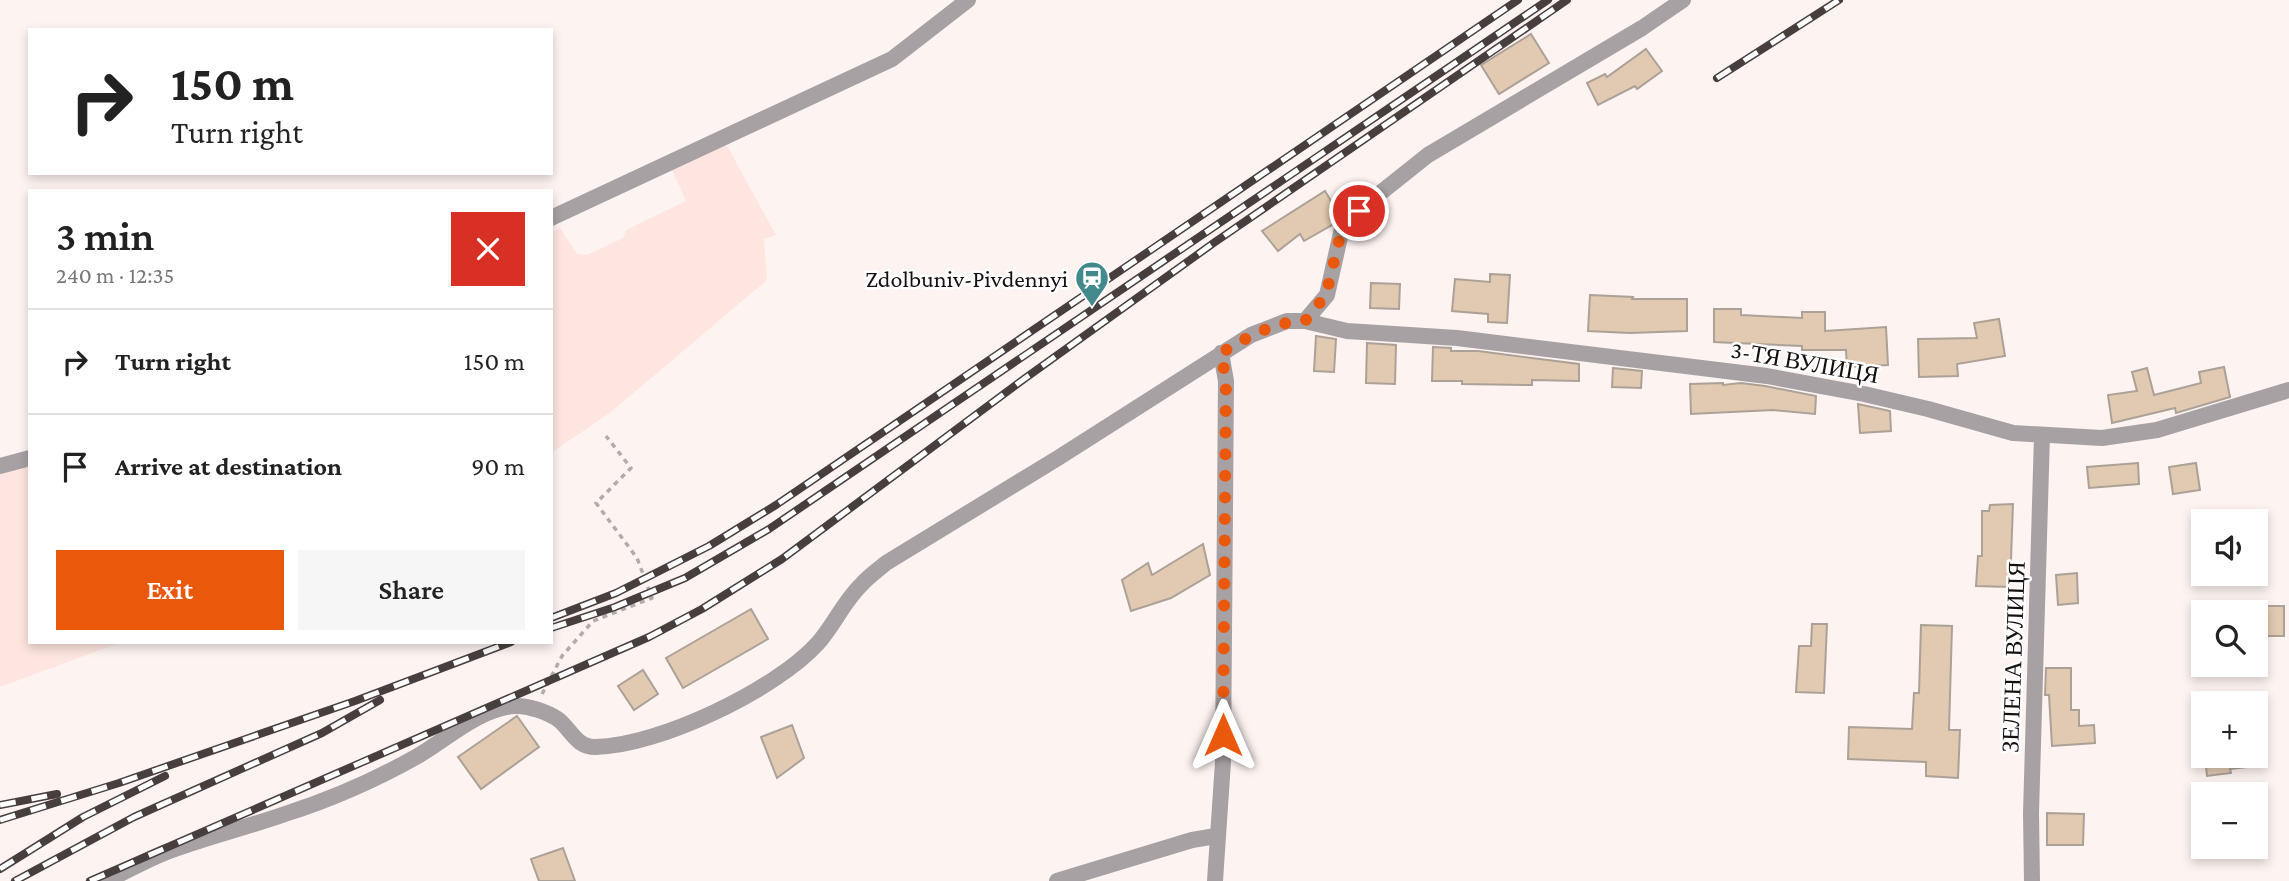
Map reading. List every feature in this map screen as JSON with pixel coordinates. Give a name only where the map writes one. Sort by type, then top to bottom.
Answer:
[{"type":"street","points":[[553,217],[892,59],[968,0]]},
{"type":"street","points":[[106,881],[163,854],[287,814],[361,784],[415,758],[485,714],[515,706],[534,709],[559,720],[576,741],[590,747],[607,747],[655,735],[741,699],[794,665],[810,650],[861,584],[886,563],[1251,335],[1287,321],[1305,321],[1326,295],[1343,224],[1364,206],[1428,155],[1643,28],[1682,0]]},
{"type":"street","name":"3-ТЯ ВУЛИЦЯ","points":[[1305,321],[1348,331],[1457,338],[1767,376],[1877,397],[2013,433],[2102,438],[2157,430],[2289,390]]},
{"type":"street","points":[[1215,881],[1223,749],[1226,381],[1221,353]]},
{"type":"street","name":"ЗЕЛЕНА ВУЛИЦЯ","points":[[2032,881],[2031,813],[2042,435]]},
{"type":"street","points":[[0,466],[28,459]]},
{"type":"street","points":[[1057,881],[1192,840],[1216,836]]},
{"type":"path","points":[[534,709],[562,656],[593,621],[652,598],[637,558],[596,503],[631,468],[606,436]]},
{"type":"shaded area","points":[[726,144],[776,235],[764,239],[767,280],[611,412],[553,452],[553,231],[560,228],[577,254],[587,255],[623,238],[626,230],[686,201],[672,170]]},
{"type":"shaded area","points":[[28,467],[28,644],[116,644],[0,687],[0,474]]},
{"type":"building","points":[[1531,34],[1549,63],[1499,94],[1481,65]]},
{"type":"building","points":[[1646,49],[1662,71],[1637,89],[1635,86],[1598,105],[1587,83],[1605,74],[1607,77]]},
{"type":"building","points":[[1325,191],[1339,214],[1332,225],[1304,241],[1300,234],[1278,251],[1262,231]]},
{"type":"building","points":[[1490,274],[1510,275],[1507,323],[1488,322],[1488,314],[1452,311],[1455,279],[1490,282]]},
{"type":"building","points":[[1371,283],[1400,284],[1399,309],[1370,308]]},
{"type":"building","points":[[1590,295],[1633,297],[1632,299],[1687,299],[1687,331],[1588,331]]},
{"type":"building","points":[[1714,309],[1741,309],[1741,315],[1802,318],[1802,312],[1825,312],[1825,331],[1886,327],[1888,365],[1847,367],[1846,350],[1802,350],[1802,346],[1714,342]]},
{"type":"building","points":[[1999,319],[2005,356],[1957,364],[1958,376],[1919,377],[1918,339],[1977,338],[1974,323]]},
{"type":"building","points":[[1316,336],[1336,339],[1334,372],[1314,371]]},
{"type":"building","points":[[1367,343],[1396,345],[1395,384],[1366,383]]},
{"type":"building","points":[[1433,347],[1579,364],[1579,381],[1532,380],[1532,385],[1432,381]]},
{"type":"building","points":[[2224,367],[2230,397],[2176,413],[2175,408],[2112,423],[2108,395],[2137,391],[2132,372],[2147,368],[2154,395],[2201,383],[2199,372]]},
{"type":"building","points":[[1613,368],[1642,371],[1641,388],[1612,387]]},
{"type":"building","points":[[1690,384],[1765,386],[1816,396],[1815,414],[1773,410],[1691,414]]},
{"type":"building","points":[[1858,404],[1890,411],[1891,431],[1860,433]]},
{"type":"building","points":[[2138,463],[2139,484],[2089,488],[2087,467]]},
{"type":"building","points":[[2196,463],[2200,490],[2173,494],[2169,467]]},
{"type":"building","points":[[2013,504],[2010,587],[1976,586],[1978,556],[1982,556],[1982,511],[1989,511],[1990,505]]},
{"type":"building","points":[[1203,544],[1210,575],[1171,598],[1131,611],[1122,580],[1148,563],[1152,575]]},
{"type":"building","points":[[2077,573],[2078,603],[2058,605],[2056,575]]},
{"type":"building","points":[[2268,606],[2284,606],[2284,636],[2268,636]]},
{"type":"building","points":[[751,609],[768,639],[683,688],[666,658]]},
{"type":"building","points":[[1812,624],[1827,624],[1824,693],[1796,692],[1799,646],[1811,646]]},
{"type":"building","points":[[1921,625],[1952,626],[1949,730],[1960,730],[1958,778],[1926,776],[1926,762],[1848,759],[1849,727],[1912,729],[1914,693],[1919,693]]},
{"type":"building","points":[[2046,668],[2071,668],[2071,710],[2079,710],[2079,726],[2094,725],[2095,743],[2052,746],[2049,695],[2045,695]]},
{"type":"building","points":[[643,670],[658,694],[634,710],[618,686]]},
{"type":"building","points":[[517,716],[539,747],[481,789],[458,757]]},
{"type":"building","points":[[792,725],[804,758],[777,778],[761,737]]},
{"type":"building","points":[[2206,768],[2238,768],[2230,769],[2231,773],[2207,776]]},
{"type":"building","points":[[2047,813],[2084,814],[2083,845],[2047,845]]},
{"type":"building","points":[[563,848],[575,881],[539,881],[531,859]]},
{"type":"railway","points":[[553,617],[616,593],[709,546],[776,505],[1518,0]]},
{"type":"railway","points":[[553,627],[615,607],[685,578],[769,529],[1548,0]]},
{"type":"railway","points":[[90,881],[649,637],[702,609],[782,559],[1024,379],[1215,242],[1567,0]]},
{"type":"railway","points":[[1717,78],[1839,0]]},
{"type":"railway","points":[[0,820],[119,783],[355,701],[506,644]]},
{"type":"railway","points":[[15,881],[134,817],[322,733],[380,700]]},
{"type":"railway","points":[[0,869],[83,817],[165,776]]},
{"type":"railway","points":[[0,805],[57,794]]},
{"type":"place","name":"Zdolbuniv-Pivdennyi","points":[[1092,308]]},
{"type":"route","points":[[1223,735],[1226,381],[1221,353],[1251,335],[1287,321],[1305,321],[1326,295],[1343,224],[1359,211]]}]
